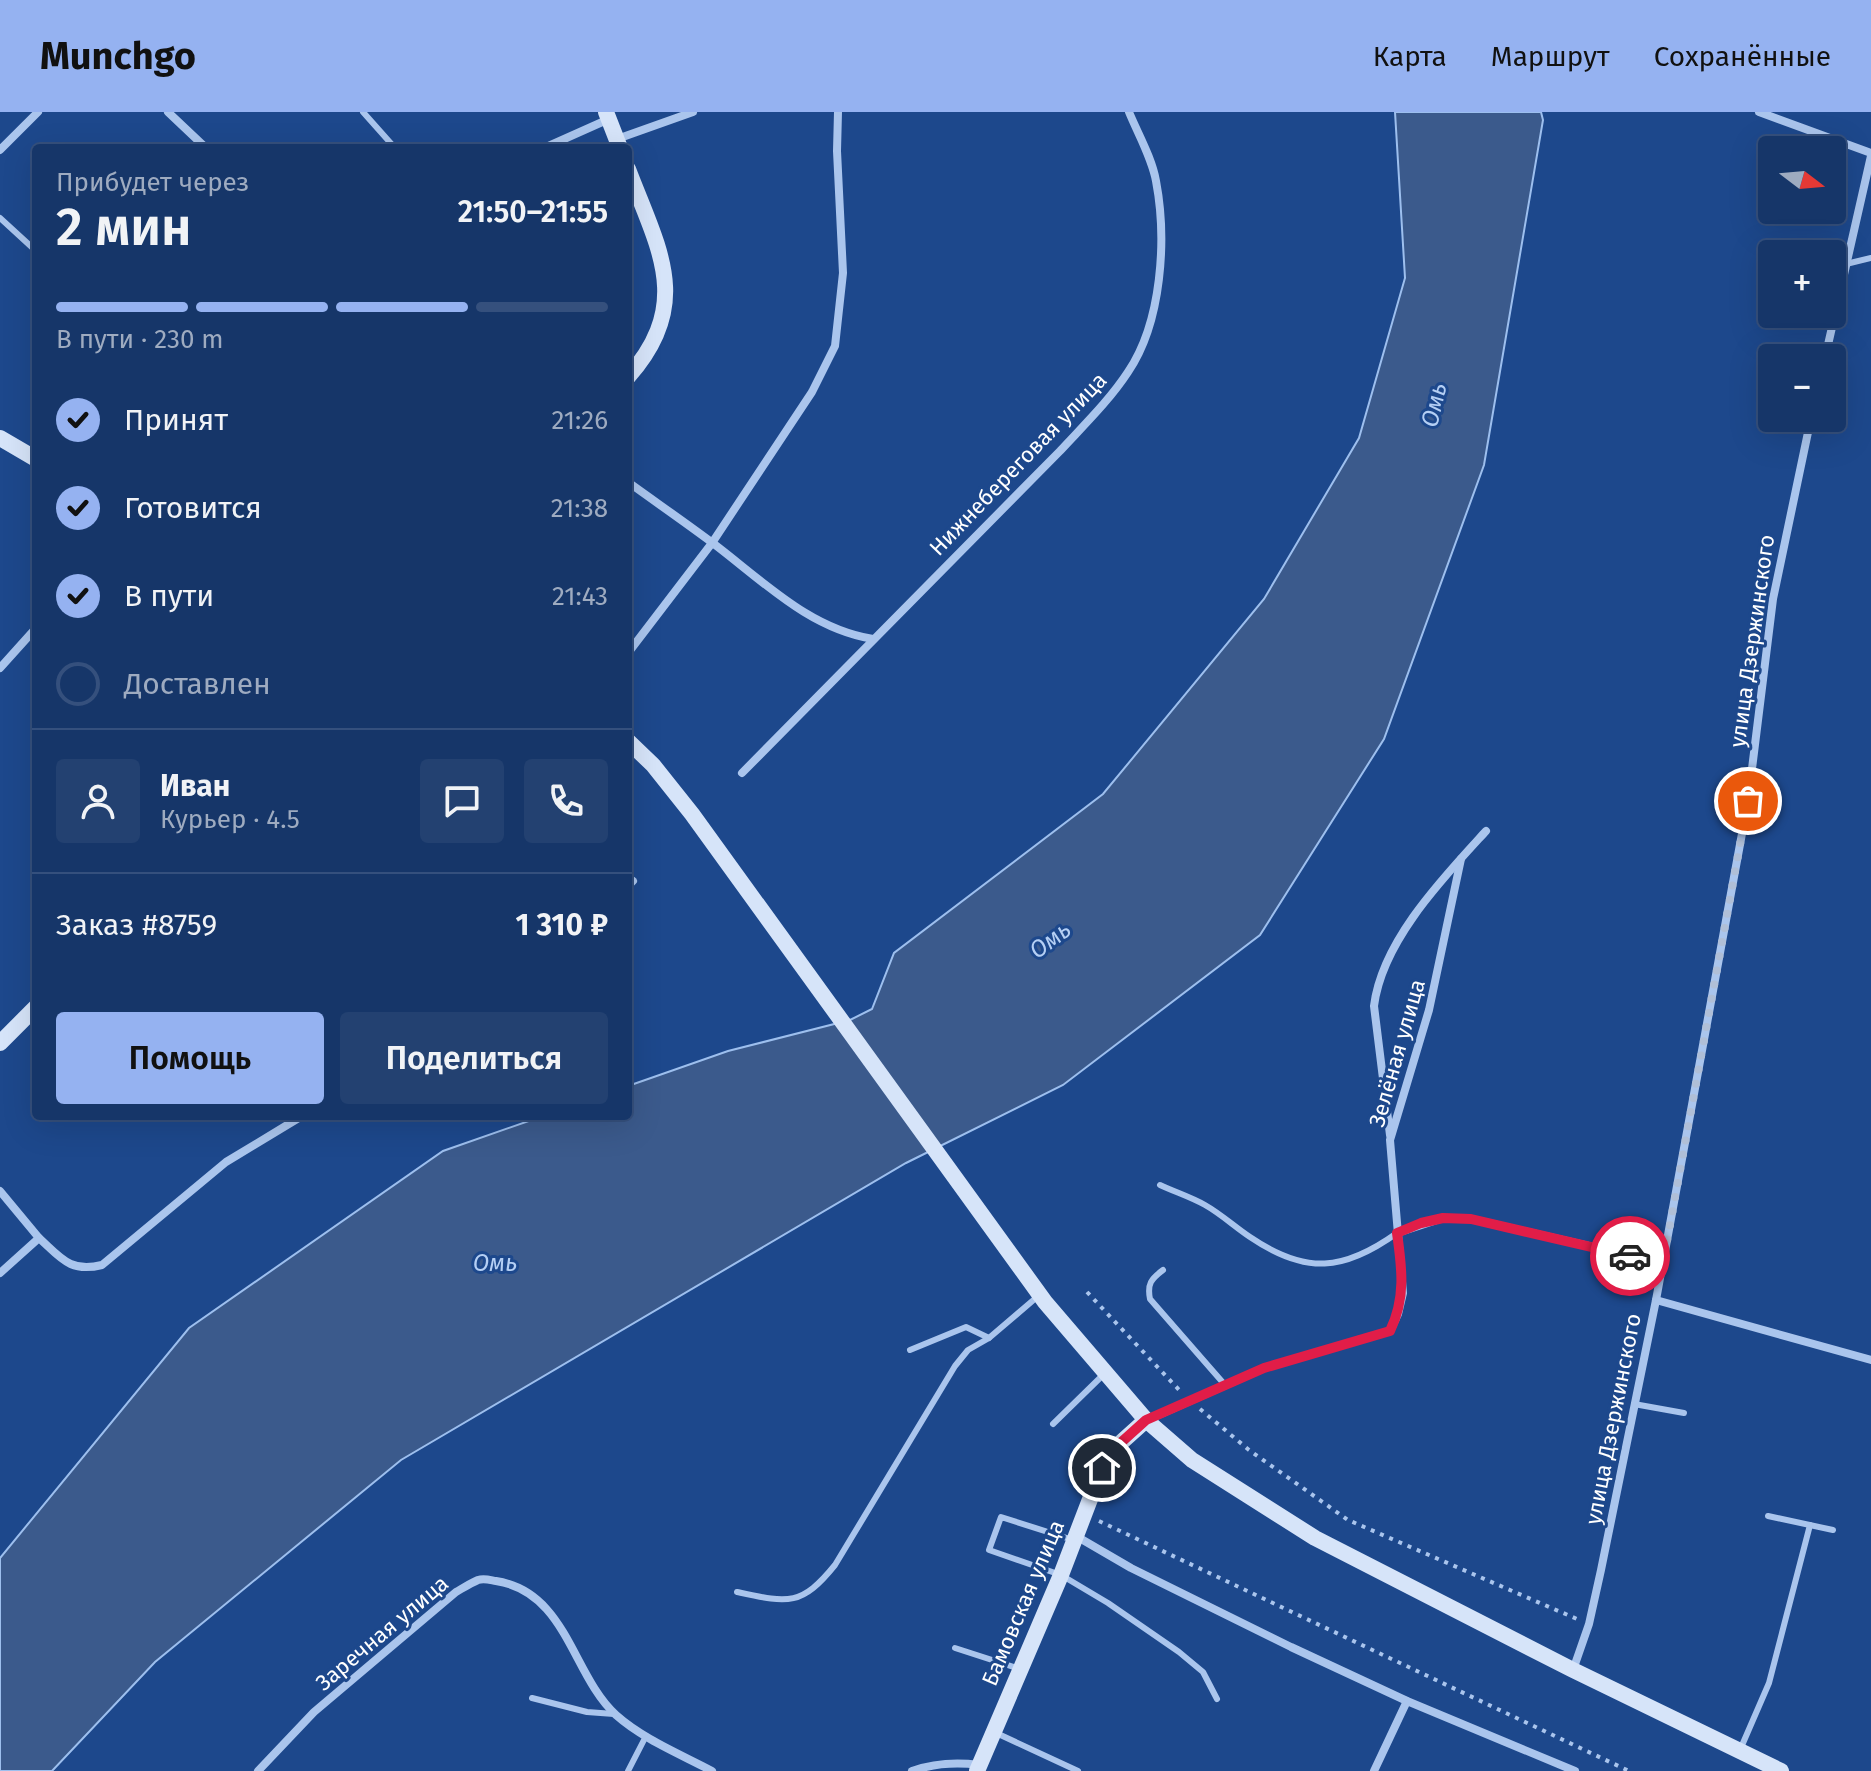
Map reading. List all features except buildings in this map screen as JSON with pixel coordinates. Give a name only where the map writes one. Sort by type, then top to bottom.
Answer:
[{"type":"main road","points":[[607,116],[618,144]]},
{"type":"main road","points":[[632,180],[663,261],[666,281],[661,327],[652,346],[632,372]]},
{"type":"main road","points":[[0,438],[32,457]]},
{"type":"main road","points":[[632,745],[653,765],[770,920],[1040,1295],[1146,1420],[1192,1460],[1315,1538],[1573,1670],[1781,1771]]},
{"type":"main road","points":[[0,1043],[32,1011]]},
{"type":"main road","name":"Бамовская улица","points":[[978,1768],[1061,1575],[1102,1468],[1116,1447],[1146,1420]]},
{"type":"street","points":[[0,150],[38,112]]},
{"type":"street","points":[[168,112],[202,144]]},
{"type":"street","points":[[618,144],[693,112]]},
{"type":"street","points":[[632,648],[712,543],[812,392],[835,346],[843,273],[838,112]]},
{"type":"street","name":"Нижнебереговая улица","points":[[742,773],[1060,451],[1130,370],[1152,320],[1163,250],[1156,179],[1129,112]]},
{"type":"street","points":[[1759,112],[1871,154],[1846,264]]},
{"type":"street","points":[[552,144],[607,116]]},
{"type":"street","name":"улица Дзержинского","points":[[1573,1670],[1589,1624],[1656,1300],[1748,801],[1773,599],[1808,432]]},
{"type":"street","points":[[632,485],[802,612],[833,629],[873,639]]},
{"type":"street","points":[[0,668],[32,632]]},
{"type":"street","points":[[1390,1140],[1374,1006],[1376,987],[1418,911],[1486,831]]},
{"type":"street","name":"Зелёная улица","points":[[1146,1420],[1289,1360],[1390,1331],[1403,1293],[1390,1140],[1429,1010],[1461,859]]},
{"type":"street","points":[[0,1191],[39,1238],[68,1264],[86,1269],[102,1265],[226,1162],[295,1120]]},
{"type":"street","points":[[1397,1233],[1443,1218],[1471,1219],[1663,1263]]},
{"type":"street","points":[[0,1273],[39,1238]]},
{"type":"street","points":[[1656,1300],[1871,1360]]},
{"type":"street","points":[[1075,1538],[1291,1647],[1407,1701],[1575,1771]]},
{"type":"street","name":"Заречная улица","points":[[258,1771],[314,1712],[456,1592],[481,1579],[506,1583],[528,1593],[560,1624],[586,1674],[614,1714],[646,1736],[712,1771]]},
{"type":"street","points":[[1374,1771],[1407,1701]]},
{"type":"street","points":[[912,1771],[943,1764],[978,1768]]},
{"type":"lane","points":[[363,112],[391,144]]},
{"type":"lane","points":[[0,218],[32,247]]},
{"type":"lane","points":[[1846,264],[1871,258]]},
{"type":"lane","points":[[1160,1185],[1205,1205],[1276,1253],[1301,1261],[1335,1264],[1378,1246],[1397,1233]]},
{"type":"lane","points":[[1163,1270],[1152,1279],[1148,1288],[1150,1299],[1225,1385]]},
{"type":"lane","points":[[737,1592],[769,1599],[797,1598],[816,1589],[835,1565],[955,1366],[968,1350],[989,1338],[1040,1295]]},
{"type":"lane","points":[[910,1350],[966,1327],[989,1338]]},
{"type":"lane","points":[[1053,1424],[1105,1372]]},
{"type":"lane","points":[[1634,1404],[1684,1413]]},
{"type":"lane","points":[[1768,1516],[1833,1530]]},
{"type":"lane","points":[[1075,1538],[1001,1517],[989,1550],[1061,1575],[1108,1603],[1203,1672],[1217,1699]]},
{"type":"lane","points":[[1739,1751],[1769,1683],[1810,1525]]},
{"type":"lane","points":[[955,1648],[1020,1669]]},
{"type":"lane","points":[[532,1698],[587,1712],[614,1714]]},
{"type":"lane","points":[[993,1732],[1078,1771]]},
{"type":"lane","points":[[628,1771],[646,1736]]},
{"type":"path","points":[[1087,1292],[1189,1400],[1249,1450],[1348,1520],[1589,1624]]},
{"type":"path","points":[[1084,1513],[1629,1771]]},
{"type":"water","name":"Омь","points":[[1395,112],[1541,112],[1543,120],[1484,465],[1384,739],[1260,935],[1063,1085],[906,1163],[401,1460],[155,1662],[52,1771],[0,1771],[0,1558],[189,1328],[443,1151],[532,1120],[632,1120],[632,1085],[728,1051],[850,1020],[872,1009],[894,953],[1103,794],[1264,599],[1359,438],[1405,278]]},
{"type":"way so far","points":[[1630,1256],[1663,1263],[1748,801]]},
{"type":"route","points":[[1102,1468],[1116,1447],[1146,1420],[1264,1368],[1390,1331],[1403,1293],[1397,1233],[1421,1223],[1443,1218],[1471,1219],[1630,1256]]}]
